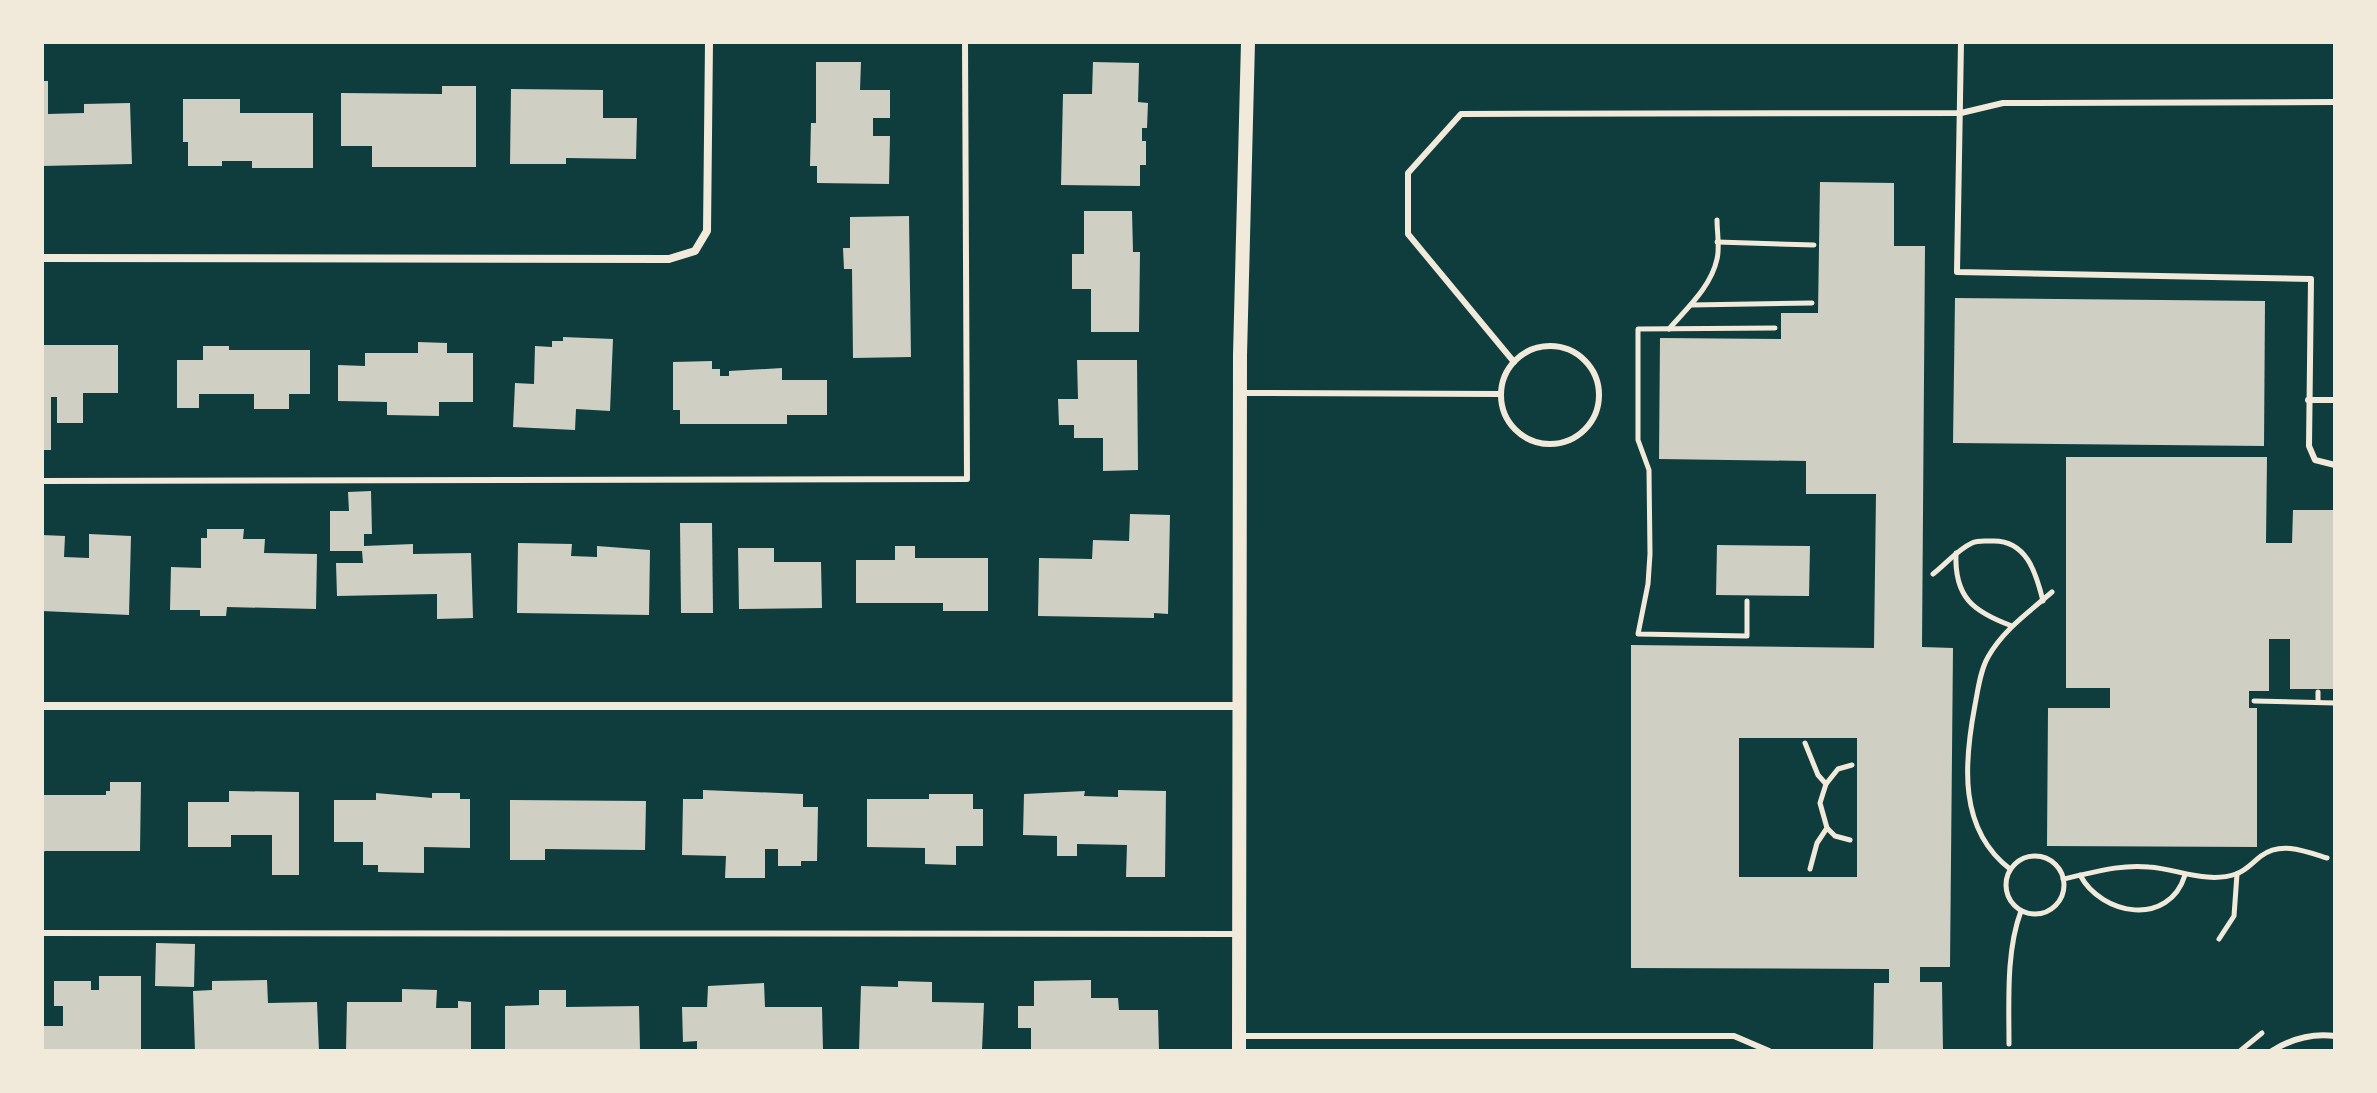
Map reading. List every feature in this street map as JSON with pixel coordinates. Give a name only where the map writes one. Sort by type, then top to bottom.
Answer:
[{"type":"street","points":[[42,258],[669,259],[695,251],[707,231],[709,42]]},
{"type":"street","points":[[1239,1044],[1240,393],[1248,42]]},
{"type":"street","points":[[42,706],[1240,706]]},
{"type":"lane","points":[[42,481],[967,479],[965,42]]},
{"type":"lane","points":[[1961,42],[1957,272],[2311,279],[2309,446],[2315,460],[2335,465]]},
{"type":"lane","points":[[1514,362],[1408,234],[1408,173],[1461,114],[1961,113],[2013,103],[2335,102]]},
{"type":"lane","points":[[1542,346],[1558,346],[1573,351],[1586,361],[1595,375],[1599,406],[1582,433],[1552,445],[1536,443],[1521,435],[1510,424],[1500,394],[1506,371],[1526,351],[1542,346]]},
{"type":"lane","points":[[1240,393],[1500,394]]},
{"type":"lane","points":[[2308,400],[2335,400]]},
{"type":"lane","points":[[42,933],[1239,934]]},
{"type":"lane","points":[[1239,1044],[1734,1036],[1769,1051]]},
{"type":"lane","points":[[2272,1051],[2291,1040],[2335,1036]]},
{"type":"path","points":[[1669,329],[1713,272],[1718,256],[1717,220]]},
{"type":"path","points":[[1717,242],[1814,245]]},
{"type":"path","points":[[1690,305],[1812,303]]},
{"type":"path","points":[[1747,601],[1747,636],[1638,634],[1648,584],[1650,554],[1649,470],[1638,440],[1638,329],[1775,328]]},
{"type":"path","points":[[1933,574],[1956,552],[1975,541],[1998,540],[2021,549],[2037,576],[2043,601]]},
{"type":"path","points":[[1956,552],[1961,587],[1970,602],[1982,614],[2012,626]]},
{"type":"path","points":[[2010,869],[1995,858],[1980,835],[1971,804],[1966,767],[1970,729],[1986,661],[2012,626],[2052,592]]},
{"type":"path","points":[[2318,692],[2318,702]]},
{"type":"path","points":[[2254,701],[2335,703]]},
{"type":"path","points":[[1805,743],[1818,775],[1826,784]]},
{"type":"path","points":[[1850,840],[1835,836],[1827,828],[1820,803],[1826,784],[1838,769],[1852,765]]},
{"type":"path","points":[[1810,869],[1817,843],[1827,828]]},
{"type":"path","points":[[2063,879],[2107,868],[2130,866],[2152,867],[2185,875],[2237,874],[2264,854],[2285,847],[2327,858]]},
{"type":"path","points":[[2025,858],[2045,858],[2060,870],[2064,888],[2056,906],[2039,914],[2021,911],[2013,905],[2006,887],[2010,869],[2025,858]]},
{"type":"path","points":[[2219,939],[2234,916],[2237,874]]},
{"type":"path","points":[[2080,875],[2086,887],[2105,902],[2136,912],[2161,906],[2181,886],[2185,875]]},
{"type":"path","points":[[2009,1044],[2015,926],[2021,911]]},
{"type":"building","points":[[816,62],[861,62],[860,90],[890,90],[890,118],[873,118],[873,136],[890,136],[889,184],[817,183],[817,166],[810,166],[811,123],[816,123]]},
{"type":"building","points":[[1093,62],[1139,63],[1138,102],[1148,103],[1147,128],[1142,128],[1142,141],[1146,141],[1146,165],[1140,165],[1140,186],[1061,185],[1063,94],[1092,94]]},
{"type":"building","points":[[42,81],[48,81],[48,114],[84,113],[84,104],[130,103],[132,164],[42,166]]},
{"type":"building","points":[[442,86],[476,86],[476,167],[372,167],[372,146],[341,146],[341,93],[442,94]]},
{"type":"building","points":[[511,89],[603,90],[603,118],[637,118],[636,159],[566,158],[566,164],[510,164]]},
{"type":"building","points":[[183,99],[240,99],[240,113],[313,113],[313,168],[252,168],[252,161],[222,161],[222,166],[188,166],[188,142],[183,142]]},
{"type":"building","points":[[1820,182],[1894,183],[1894,246],[1925,246],[1922,647],[1953,648],[1950,967],[1920,967],[1920,982],[1942,982],[1943,1051],[1873,1051],[1874,983],[1889,983],[1889,969],[1631,968],[1631,645],[1874,648],[1876,494],[1806,494],[1806,461],[1659,459],[1660,338],[1781,339],[1781,313],[1818,313]],"holes":[[[1739,738],[1857,738],[1857,877],[1739,877]]]},
{"type":"building","points":[[1084,211],[1132,211],[1133,252],[1140,252],[1139,332],[1091,332],[1091,289],[1072,289],[1072,254],[1084,254]]},
{"type":"building","points":[[909,216],[911,357],[853,358],[852,269],[844,269],[843,248],[850,248],[850,217]]},
{"type":"building","points":[[1955,298],[2265,301],[2264,446],[1953,443]]},
{"type":"building","points":[[563,337],[613,339],[610,411],[576,409],[575,430],[513,427],[515,383],[534,384],[535,346],[552,347],[552,341],[563,341]]},
{"type":"building","points":[[418,342],[447,343],[447,353],[473,353],[473,402],[439,402],[439,416],[387,415],[387,402],[338,401],[338,365],[365,366],[365,353],[418,353]]},
{"type":"building","points":[[42,345],[118,345],[118,393],[83,393],[83,423],[57,423],[57,397],[51,397],[51,450],[42,450]]},
{"type":"building","points":[[203,346],[229,346],[229,350],[310,350],[310,394],[289,394],[289,409],[254,409],[254,394],[199,394],[199,408],[177,408],[177,360],[203,360]]},
{"type":"building","points":[[1077,360],[1137,360],[1138,470],[1103,471],[1103,438],[1074,438],[1074,425],[1059,425],[1058,399],[1078,399]]},
{"type":"building","points":[[712,361],[712,369],[720,369],[720,376],[729,376],[729,371],[782,368],[782,380],[827,380],[827,415],[787,415],[787,424],[680,424],[680,410],[673,410],[673,362]]},
{"type":"building","points":[[2066,457],[2267,457],[2266,543],[2292,543],[2293,510],[2335,510],[2335,689],[2290,689],[2290,639],[2269,639],[2269,691],[2249,691],[2249,708],[2257,708],[2257,847],[2047,846],[2048,708],[2110,708],[2110,688],[2066,688]]},
{"type":"building","points":[[371,491],[372,534],[364,534],[364,546],[413,544],[413,554],[471,553],[473,618],[437,619],[437,594],[337,596],[336,563],[363,563],[362,551],[330,551],[330,511],[349,511],[348,492]]},
{"type":"building","points":[[1130,514],[1170,515],[1168,614],[1154,613],[1154,618],[1038,616],[1039,558],[1092,559],[1093,540],[1129,541]]},
{"type":"building","points":[[680,523],[712,523],[713,613],[681,613]]},
{"type":"building","points":[[207,529],[244,529],[243,539],[265,539],[264,553],[317,554],[316,609],[227,607],[226,616],[200,616],[200,610],[170,610],[171,567],[201,568],[201,538],[207,538]]},
{"type":"building","points":[[89,534],[131,536],[129,615],[42,611],[42,535],[65,536],[64,557],[89,558]]},
{"type":"building","points":[[518,543],[572,544],[571,556],[597,557],[597,546],[650,550],[649,615],[517,613]]},
{"type":"building","points":[[1717,545],[1810,546],[1809,596],[1716,595]]},
{"type":"building","points":[[895,546],[915,546],[915,558],[988,558],[988,611],[943,611],[943,603],[856,603],[856,560],[895,560]]},
{"type":"building","points":[[738,548],[774,548],[774,562],[821,562],[822,608],[739,609]]},
{"type":"building","points":[[110,782],[141,782],[140,851],[42,853],[42,795],[106,795],[106,791],[110,791]]},
{"type":"building","points":[[703,790],[803,794],[803,807],[818,807],[817,861],[801,861],[801,866],[778,866],[778,849],[765,849],[765,878],[725,878],[726,856],[682,855],[683,799],[703,799]]},
{"type":"building","points":[[1118,790],[1166,791],[1165,877],[1126,877],[1127,845],[1077,844],[1077,856],[1057,856],[1057,836],[1023,835],[1024,794],[1085,791],[1084,796],[1118,797]]},
{"type":"building","points":[[229,791],[299,792],[299,875],[272,875],[272,835],[231,835],[231,847],[188,847],[188,802],[229,802]]},
{"type":"building","points":[[376,793],[432,798],[432,793],[460,793],[460,799],[470,799],[470,848],[424,847],[424,873],[378,872],[378,865],[363,865],[363,842],[334,842],[334,800],[376,800]]},
{"type":"building","points":[[929,794],[973,794],[973,809],[983,809],[983,846],[956,846],[956,865],[925,864],[925,848],[867,847],[867,799],[929,799]]},
{"type":"building","points":[[510,800],[646,801],[645,850],[545,849],[545,860],[510,860]]},
{"type":"building","points":[[156,943],[195,944],[194,987],[155,986]]},
{"type":"building","points":[[99,976],[141,976],[141,1051],[42,1049],[42,1026],[63,1026],[63,1006],[54,1006],[54,981],[91,981],[91,990],[99,990]]},
{"type":"building","points":[[267,980],[268,1003],[317,1002],[319,1051],[195,1051],[193,991],[212,990],[212,981]]},
{"type":"building","points":[[1091,980],[1091,998],[1118,998],[1119,1010],[1158,1010],[1159,1051],[1031,1051],[1031,1028],[1018,1028],[1018,1006],[1034,1006],[1034,981]]},
{"type":"building","points":[[898,981],[932,982],[932,1002],[984,1003],[982,1051],[859,1051],[861,986],[898,987]]},
{"type":"building","points":[[764,983],[765,1007],[822,1007],[823,1051],[697,1051],[697,1041],[683,1042],[682,1007],[707,1007],[708,986]]},
{"type":"building","points":[[402,989],[437,990],[436,1008],[458,1008],[458,1001],[471,1002],[471,1051],[346,1051],[347,1002],[402,1002]]},
{"type":"building","points":[[539,990],[566,990],[566,1007],[639,1006],[640,1050],[505,1051],[505,1006],[539,1005]]}]
